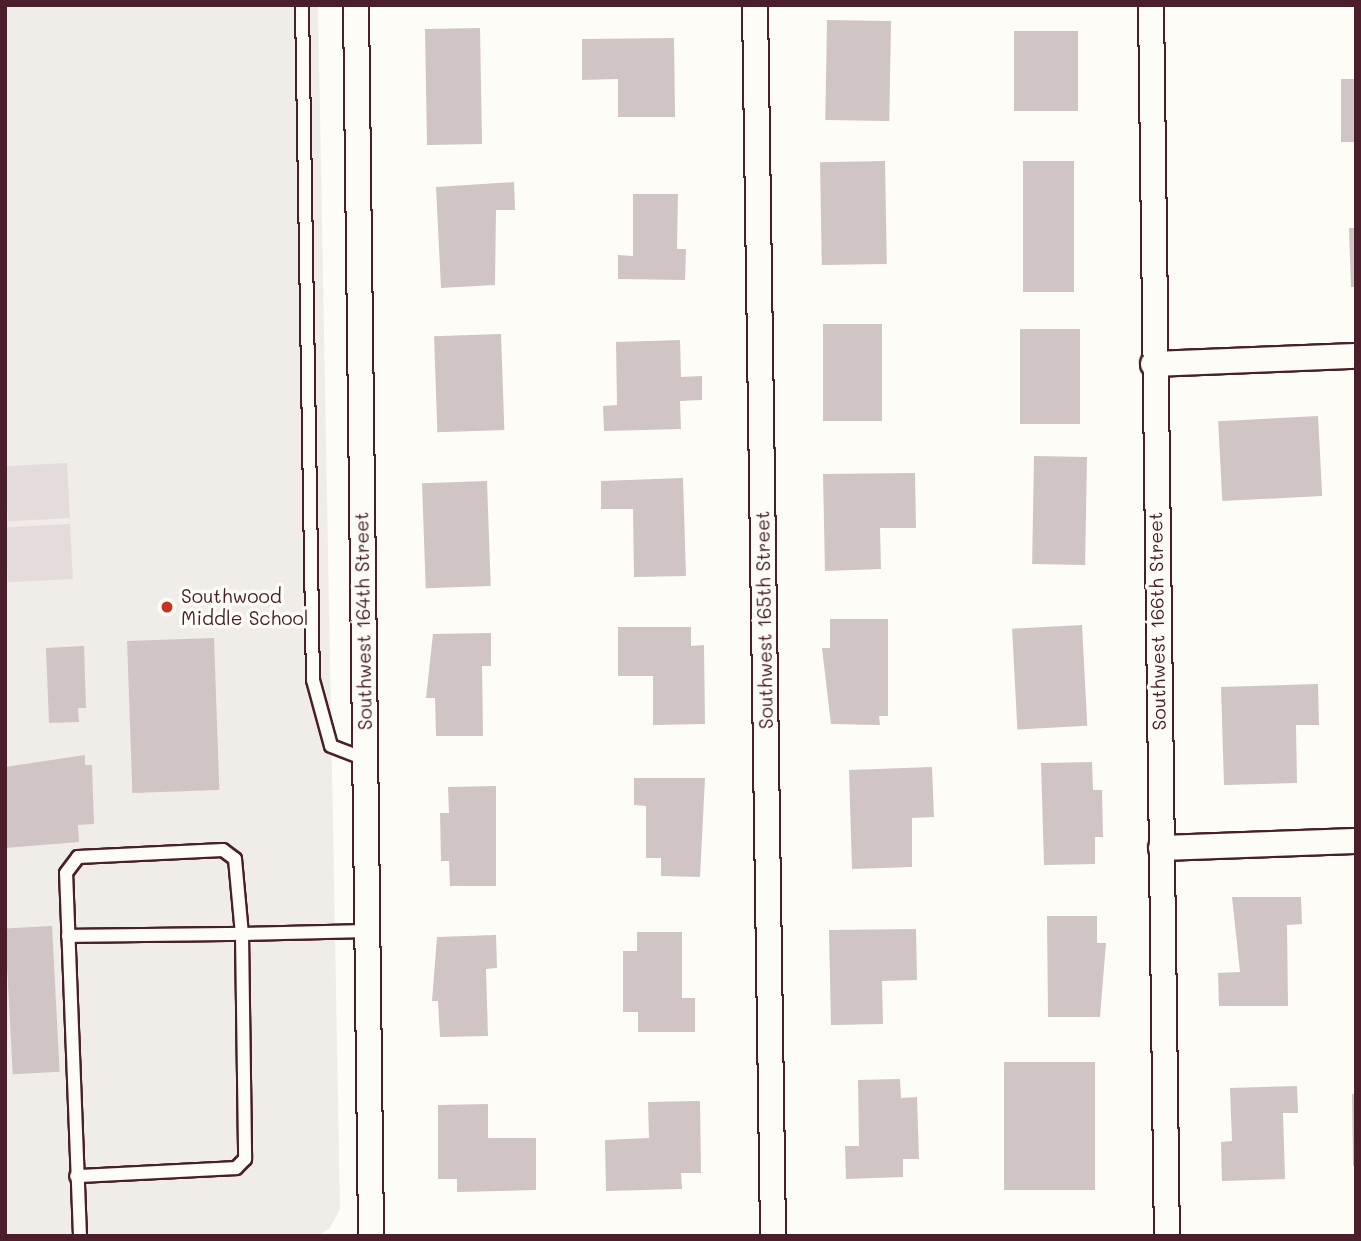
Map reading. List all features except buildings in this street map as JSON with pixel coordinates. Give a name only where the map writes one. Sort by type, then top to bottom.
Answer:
[{"type":"street","name":"Southwest 164th Street","points":[[356,5],[371,1236]]},
{"type":"street","name":"Southwest 165th Street","points":[[755,5],[773,1236]]},
{"type":"street","name":"Southwest 166th Street","points":[[1151,5],[1153,364],[1167,1236]]},
{"type":"street","points":[[1153,364],[1356,356]]},
{"type":"street","points":[[1161,848],[1356,841]]},
{"type":"lane","points":[[302,5],[313,680],[331,746],[365,759]]},
{"type":"lane","points":[[76,1176],[236,1168],[245,1159],[242,934],[235,859],[223,850],[78,857],[66,873],[76,1176],[80,1236]]},
{"type":"lane","points":[[68,936],[368,931]]},
{"type":"shaded area","name":"Southwood Middle School","points":[[5,5],[318,5],[340,1209],[330,1228],[318,1236],[5,1236]]},
{"type":"shaded area","points":[[67,463],[70,518],[8,521],[5,466]]},
{"type":"shaded area","points":[[70,524],[73,579],[8,582],[5,527]]},
{"type":"place","name":"Southwood Middle School","points":[[167,607]]}]
